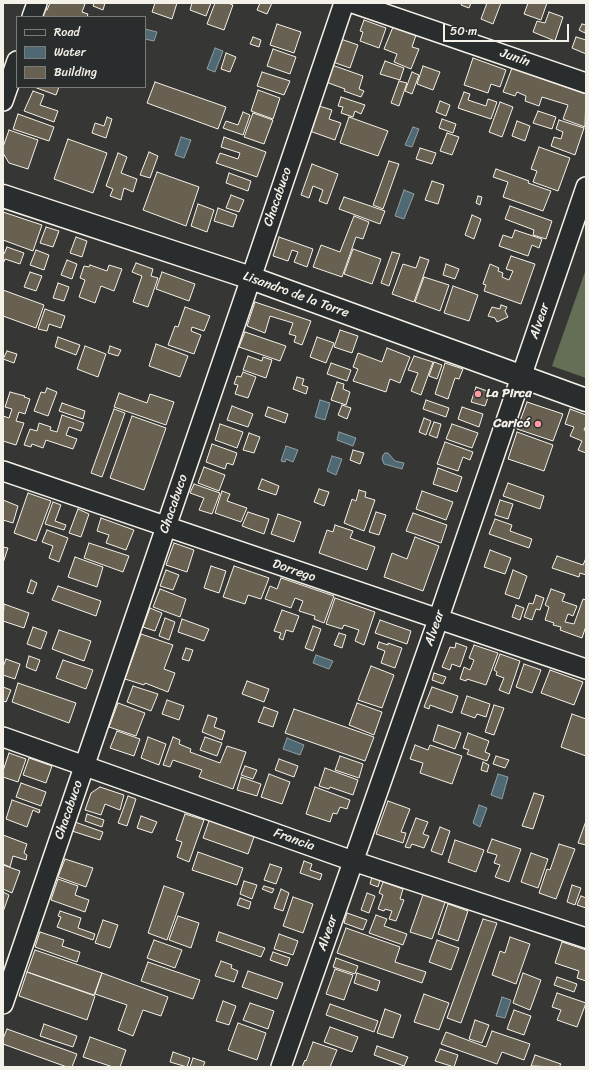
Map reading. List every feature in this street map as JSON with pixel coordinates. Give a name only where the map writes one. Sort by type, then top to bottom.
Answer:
[{"type":"main road","name":"Lisandro de la Torre","points":[[3,196],[251,278],[586,400]]},
{"type":"street","points":[[32,16],[37,3]]},
{"type":"street","name":"Chacabuco","points":[[3,1004],[344,3]]},
{"type":"street","name":"Junín","points":[[353,3],[586,83]]},
{"type":"street","points":[[3,102],[16,64]]},
{"type":"street","name":"Alvear","points":[[281,1067],[438,620],[586,187]]},
{"type":"street","name":"Dorrego","points":[[3,471],[586,669]]},
{"type":"street","name":"Francia","points":[[3,737],[353,861],[586,938]]},
{"type":"green space","points":[[586,269],[586,378],[552,366]]},
{"type":"water","points":[[146,29],[157,32],[154,41],[146,39]]},
{"type":"water","points":[[215,48],[223,51],[215,72],[207,69]]},
{"type":"water","points":[[413,127],[419,129],[412,147],[405,145]]},
{"type":"water","points":[[181,137],[191,140],[184,158],[175,155]]},
{"type":"water","points":[[404,190],[414,194],[404,219],[395,216]]},
{"type":"water","points":[[320,400],[330,403],[325,420],[315,417]]},
{"type":"water","points":[[339,432],[356,438],[353,446],[337,440]]},
{"type":"water","points":[[286,446],[298,450],[293,462],[286,459],[285,462],[281,461]]},
{"type":"water","points":[[385,453],[388,453],[395,461],[404,463],[402,469],[384,464],[382,459]]},
{"type":"water","points":[[332,456],[342,459],[336,475],[327,471]]},
{"type":"water","points":[[316,655],[333,661],[329,669],[313,663]]},
{"type":"water","points":[[287,738],[304,745],[300,755],[283,749]]},
{"type":"water","points":[[498,774],[508,777],[502,799],[491,795]]},
{"type":"water","points":[[479,805],[487,808],[480,827],[473,823]]},
{"type":"water","points":[[502,997],[511,1000],[505,1018],[496,1016]]},
{"type":"building","points":[[50,3],[83,3],[85,4],[82,12],[88,14],[87,16],[41,16],[44,9],[47,10]]},
{"type":"building","points":[[94,3],[105,3],[103,10],[93,6]]},
{"type":"building","points":[[155,3],[177,3],[172,19],[152,12]]},
{"type":"building","points":[[192,3],[211,3],[206,16],[190,10]]},
{"type":"building","points":[[215,3],[228,3],[233,5],[224,30],[207,24]]},
{"type":"building","points":[[260,3],[272,3],[267,14],[257,10]]},
{"type":"building","points":[[462,3],[471,3],[469,8],[461,5]]},
{"type":"building","points":[[487,3],[501,3],[493,24],[481,19]]},
{"type":"building","points":[[528,3],[547,3],[541,20],[524,14]]},
{"type":"building","points":[[549,12],[563,17],[555,41],[533,32],[537,21],[545,23]]},
{"type":"building","points":[[364,20],[386,28],[379,48],[360,41],[363,32],[360,31]]},
{"type":"building","points":[[277,24],[301,32],[294,53],[270,45]]},
{"type":"building","points":[[582,24],[586,25],[585,33],[579,30]]},
{"type":"building","points":[[393,27],[416,35],[412,47],[419,49],[411,69],[394,62],[397,54],[384,49]]},
{"type":"building","points":[[253,37],[261,40],[259,47],[250,44]]},
{"type":"building","points":[[576,37],[586,40],[586,54],[572,48]]},
{"type":"building","points":[[338,38],[358,45],[350,68],[330,61]]},
{"type":"building","points":[[273,49],[296,57],[290,74],[267,66]]},
{"type":"building","points":[[226,53],[236,57],[230,72],[221,69]]},
{"type":"building","points":[[473,58],[506,70],[500,87],[491,84],[488,93],[464,85]]},
{"type":"building","points":[[385,61],[404,68],[400,80],[380,74]]},
{"type":"building","points":[[332,65],[363,76],[359,89],[364,91],[361,97],[326,82]]},
{"type":"building","points":[[423,66],[440,72],[433,90],[417,84]]},
{"type":"building","points":[[512,68],[586,94],[585,127],[563,119],[568,105],[542,97],[539,106],[525,101],[526,96],[517,92],[515,96],[503,92]]},
{"type":"building","points":[[262,72],[290,81],[284,95],[257,86]]},
{"type":"building","points":[[412,72],[419,75],[412,94],[405,91]]},
{"type":"building","points":[[399,81],[407,83],[399,106],[391,103]]},
{"type":"building","points":[[155,82],[226,107],[218,129],[147,103]]},
{"type":"building","points":[[37,88],[59,88],[56,95]]},
{"type":"building","points":[[258,90],[280,98],[273,119],[251,111]]},
{"type":"building","points":[[33,91],[44,95],[40,105],[58,111],[54,122],[24,111]]},
{"type":"building","points":[[464,92],[470,94],[468,100],[486,106],[488,99],[497,102],[491,119],[458,108]]},
{"type":"building","points":[[341,97],[365,105],[361,114],[355,111],[353,117],[341,113],[343,107],[338,106]]},
{"type":"building","points":[[440,101],[450,105],[446,116],[436,112]]},
{"type":"building","points":[[500,102],[513,107],[502,137],[489,132]]},
{"type":"building","points":[[313,104],[332,110],[329,119],[341,123],[335,140],[304,129]]},
{"type":"building","points":[[538,111],[556,117],[552,129],[533,123]]},
{"type":"building","points":[[243,112],[250,115],[243,135],[223,128],[226,121],[238,125]]},
{"type":"building","points":[[253,113],[273,120],[264,144],[244,137]]},
{"type":"building","points":[[18,114],[54,127],[49,141],[13,129]]},
{"type":"building","points":[[107,117],[112,119],[106,138],[92,133],[95,123],[104,126]]},
{"type":"building","points":[[349,117],[388,131],[378,156],[340,143]]},
{"type":"building","points":[[442,119],[456,124],[453,133],[439,128]]},
{"type":"building","points":[[559,120],[584,128],[575,155],[551,146],[554,137],[561,139],[563,132],[556,129]]},
{"type":"building","points":[[517,121],[530,126],[525,141],[512,136]]},
{"type":"building","points":[[9,130],[38,140],[28,169],[9,163],[3,153],[3,147]]},
{"type":"building","points":[[447,133],[459,137],[452,155],[440,151]]},
{"type":"building","points":[[224,137],[266,152],[257,177],[216,163],[220,153],[238,159],[240,153],[221,147]]},
{"type":"building","points":[[68,139],[107,153],[93,193],[54,179]]},
{"type":"building","points":[[539,147],[570,158],[558,191],[533,182],[537,171],[531,169]]},
{"type":"building","points":[[420,148],[436,153],[432,164],[416,159]]},
{"type":"building","points":[[149,152],[158,156],[150,178],[140,175]]},
{"type":"building","points":[[118,153],[127,157],[121,173],[137,179],[133,192],[124,188],[121,200],[110,196],[113,189],[106,186]]},
{"type":"building","points":[[389,161],[399,164],[383,209],[373,205]]},
{"type":"building","points":[[312,164],[338,174],[327,204],[319,201],[323,190],[313,186],[309,198],[301,195]]},
{"type":"building","points":[[496,169],[551,191],[543,211],[503,197],[508,182],[493,177]]},
{"type":"building","points":[[157,172],[199,187],[186,226],[143,210]]},
{"type":"building","points":[[229,173],[251,181],[248,191],[226,183]]},
{"type":"building","points":[[432,181],[444,185],[438,204],[425,200]]},
{"type":"building","points":[[231,195],[244,200],[239,212],[226,208]]},
{"type":"building","points":[[478,196],[482,197],[480,205],[476,203]]},
{"type":"building","points":[[344,197],[385,211],[380,224],[339,209]]},
{"type":"building","points":[[198,204],[214,210],[207,232],[191,226]]},
{"type":"building","points":[[510,206],[552,221],[546,239],[533,235],[534,230],[505,219]]},
{"type":"building","points":[[218,208],[237,215],[233,227],[214,221]]},
{"type":"building","points":[[3,212],[42,225],[33,251],[3,240]]},
{"type":"building","points":[[472,215],[481,219],[474,239],[465,235]]},
{"type":"building","points":[[354,216],[369,222],[363,239],[356,237],[342,277],[313,267],[321,245],[340,252]]},
{"type":"building","points":[[46,227],[59,231],[53,247],[40,243]]},
{"type":"building","points":[[515,230],[542,239],[539,248],[532,245],[528,256],[499,246],[503,235],[512,238]]},
{"type":"building","points":[[76,237],[87,241],[82,257],[70,253]]},
{"type":"building","points":[[279,237],[313,249],[307,267],[294,262],[298,252],[292,250],[288,261],[273,256]]},
{"type":"building","points":[[7,247],[24,253],[20,264],[5,259],[3,264],[3,254]]},
{"type":"building","points":[[353,249],[381,259],[372,284],[344,274]]},
{"type":"building","points":[[36,250],[49,255],[44,270],[30,265]]},
{"type":"building","points":[[392,252],[400,254],[389,286],[381,283]]},
{"type":"building","points":[[511,256],[535,264],[521,304],[484,291],[486,285],[483,284],[490,264],[499,268],[498,271],[503,273],[502,277],[509,280],[513,271],[506,269]]},
{"type":"building","points":[[420,257],[429,260],[414,302],[392,294],[403,264],[416,268]]},
{"type":"building","points":[[67,260],[77,264],[72,279],[61,275]]},
{"type":"building","points":[[136,263],[153,269],[151,276],[158,278],[148,307],[133,302],[142,276],[132,272]]},
{"type":"building","points":[[446,264],[459,269],[455,279],[443,275]]},
{"type":"building","points":[[90,265],[107,271],[109,265],[122,269],[114,291],[101,286],[95,303],[79,297],[85,280],[80,278],[84,266],[89,267]]},
{"type":"building","points":[[30,272],[42,276],[36,291],[24,287]]},
{"type":"building","points":[[162,272],[195,284],[189,301],[156,289]]},
{"type":"building","points":[[424,277],[449,285],[440,311],[415,302]]},
{"type":"building","points":[[58,283],[69,287],[64,301],[53,298]]},
{"type":"building","points":[[453,286],[478,295],[469,321],[444,313]]},
{"type":"building","points":[[3,290],[44,305],[36,328],[3,316]]},
{"type":"building","points":[[255,302],[311,321],[302,345],[294,342],[296,336],[289,334],[293,323],[270,316],[265,333],[247,326]]},
{"type":"building","points":[[501,305],[507,307],[505,311],[508,317],[497,322],[495,318],[488,316],[492,307],[500,309]]},
{"type":"building","points":[[185,307],[210,316],[204,331],[192,327],[191,331],[201,335],[194,354],[168,345],[175,326],[178,327]]},
{"type":"building","points":[[45,309],[65,316],[61,328],[49,324],[47,331],[38,329]]},
{"type":"building","points":[[340,330],[358,336],[352,353],[334,347]]},
{"type":"building","points":[[245,332],[286,346],[280,361],[239,347]]},
{"type":"building","points":[[58,337],[80,345],[76,355],[55,347]]},
{"type":"building","points":[[317,337],[334,343],[326,363],[310,357]]},
{"type":"building","points":[[156,344],[188,356],[180,377],[149,366]]},
{"type":"building","points":[[85,346],[106,354],[98,377],[77,369]]},
{"type":"building","points":[[110,346],[121,350],[118,356],[108,353]]},
{"type":"building","points":[[387,348],[410,357],[400,383],[390,379],[386,392],[353,381],[358,369],[353,367],[358,353],[382,362]]},
{"type":"building","points":[[7,351],[17,354],[14,363],[3,359]]},
{"type":"building","points":[[248,356],[262,361],[263,357],[272,360],[266,378],[243,370]]},
{"type":"building","points":[[414,356],[433,362],[421,395],[411,391],[418,373],[408,370]]},
{"type":"building","points":[[434,362],[442,365],[437,379],[429,376]]},
{"type":"building","points":[[331,363],[351,370],[347,381],[327,374]]},
{"type":"building","points":[[445,363],[463,369],[459,379],[455,378],[448,399],[435,394]]},
{"type":"building","points":[[243,372],[256,377],[248,398],[235,394],[238,385],[234,384],[237,376],[241,377]]},
{"type":"building","points":[[297,377],[304,379],[302,385],[308,387],[306,394],[293,389]]},
{"type":"building","points":[[337,382],[344,384],[343,389],[350,392],[346,405],[331,400]]},
{"type":"building","points":[[476,387],[490,392],[485,406],[471,402]]},
{"type":"building","points":[[47,388],[57,392],[48,416],[34,411],[41,392],[45,393]]},
{"type":"building","points":[[10,392],[30,399],[25,414],[19,412],[16,421],[24,423],[16,445],[3,441],[3,416],[9,418],[12,409],[5,407]]},
{"type":"building","points":[[119,393],[147,403],[150,394],[174,402],[166,425],[114,407]]},
{"type":"building","points":[[426,400],[449,408],[446,417],[423,409]]},
{"type":"building","points":[[527,402],[563,414],[553,441],[517,429]]},
{"type":"building","points":[[62,403],[85,411],[83,419],[59,411]]},
{"type":"building","points":[[342,405],[351,408],[347,419],[338,415]]},
{"type":"building","points":[[232,406],[253,414],[248,427],[227,420]]},
{"type":"building","points":[[268,407],[288,414],[285,423],[265,416]]},
{"type":"building","points":[[462,407],[483,414],[479,427],[458,419]]},
{"type":"building","points":[[114,409],[125,413],[102,477],[91,473]]},
{"type":"building","points":[[570,409],[586,415],[586,425],[584,430],[586,431],[586,453],[578,450],[582,441],[570,436],[574,427],[565,424]]},
{"type":"building","points":[[62,415],[84,423],[81,431],[69,427],[66,435],[77,439],[73,449],[46,440],[43,448],[32,444],[31,447],[24,445],[30,429],[37,431],[39,423],[51,427],[50,430],[57,432]]},
{"type":"building","points":[[132,416],[166,428],[144,490],[110,478]]},
{"type":"building","points":[[424,418],[431,421],[426,435],[419,432]]},
{"type":"building","points":[[434,422],[441,424],[437,438],[429,435]]},
{"type":"building","points":[[220,424],[243,432],[237,448],[215,440]]},
{"type":"building","points":[[452,424],[478,433],[472,448],[446,439]]},
{"type":"building","points":[[517,432],[553,445],[544,471],[508,459]]},
{"type":"building","points":[[249,433],[260,437],[254,453],[243,450]]},
{"type":"building","points":[[445,442],[473,452],[470,460],[463,457],[458,471],[437,464]]},
{"type":"building","points":[[212,444],[237,453],[233,465],[227,463],[225,469],[206,462]]},
{"type":"building","points":[[353,450],[364,453],[360,464],[350,460]]},
{"type":"building","points":[[204,467],[225,475],[219,491],[198,483]]},
{"type":"building","points":[[438,468],[462,477],[457,492],[433,484]]},
{"type":"building","points":[[262,479],[279,486],[276,495],[258,489]]},
{"type":"building","points":[[508,483],[544,496],[540,509],[503,496]]},
{"type":"building","points":[[194,484],[220,493],[212,514],[199,510],[204,498],[190,493]]},
{"type":"building","points":[[319,489],[329,492],[324,506],[314,502]]},
{"type":"building","points":[[359,490],[366,492],[365,497],[375,500],[364,531],[344,523],[352,499],[356,501]]},
{"type":"building","points":[[222,491],[230,494],[227,501],[247,508],[241,522],[215,513]]},
{"type":"building","points":[[422,491],[453,502],[446,520],[416,509]]},
{"type":"building","points":[[28,493],[51,501],[36,541],[14,533]]},
{"type":"building","points":[[3,500],[18,506],[13,523],[3,520]]},
{"type":"building","points":[[500,500],[513,504],[508,519],[495,515]]},
{"type":"building","points":[[53,502],[61,505],[55,521],[66,525],[64,530],[45,524]]},
{"type":"building","points":[[78,509],[89,514],[81,537],[69,533]]},
{"type":"building","points":[[248,512],[269,519],[264,534],[242,526]]},
{"type":"building","points":[[376,512],[386,515],[379,535],[369,532]]},
{"type":"building","points":[[413,513],[447,525],[441,543],[406,531]]},
{"type":"building","points":[[278,514],[301,522],[294,542],[271,534]]},
{"type":"building","points":[[101,518],[134,530],[126,550],[106,543],[109,535],[97,531]]},
{"type":"building","points":[[495,519],[512,525],[510,531],[532,539],[529,548],[489,534]]},
{"type":"building","points":[[335,525],[353,531],[350,538],[375,547],[367,570],[319,553],[327,530],[333,532]]},
{"type":"building","points":[[47,530],[68,538],[59,562],[49,558],[53,546],[42,542]]},
{"type":"building","points":[[415,537],[439,546],[423,591],[384,577],[392,553],[407,559]]},
{"type":"building","points":[[89,543],[129,556],[123,572],[84,558]]},
{"type":"building","points":[[174,543],[194,550],[187,572],[166,565]]},
{"type":"building","points":[[3,547],[8,548],[3,563]]},
{"type":"building","points":[[490,550],[511,558],[505,574],[484,567]]},
{"type":"building","points":[[557,556],[583,565],[586,558],[586,575],[580,573],[579,577],[552,568]]},
{"type":"building","points":[[75,557],[103,567],[97,587],[68,577]]},
{"type":"building","points":[[211,566],[226,571],[219,593],[204,588]]},
{"type":"building","points":[[234,566],[269,578],[261,599],[248,595],[245,604],[223,597]]},
{"type":"building","points":[[166,570],[179,575],[173,590],[160,586]]},
{"type":"building","points":[[513,570],[527,576],[519,599],[505,594]]},
{"type":"building","points":[[281,578],[334,596],[324,623],[314,619],[315,616],[299,611],[303,601],[295,598],[291,608],[265,599],[270,586],[277,589]]},
{"type":"building","points":[[31,580],[37,583],[33,594],[27,592]]},
{"type":"building","points":[[58,586],[101,601],[96,616],[52,600]]},
{"type":"building","points":[[160,589],[186,599],[180,617],[153,607]]},
{"type":"building","points":[[551,589],[565,594],[562,601],[577,606],[573,616],[568,614],[565,622],[574,624],[583,599],[586,600],[586,626],[582,638],[560,630],[561,627],[553,625],[554,623],[545,620],[549,607],[545,605]]},
{"type":"building","points":[[536,595],[544,598],[540,610],[536,609],[532,620],[524,617],[529,603],[533,604]]},
{"type":"building","points":[[335,598],[375,612],[364,645],[355,641],[359,630],[344,625],[342,629],[326,624]]},
{"type":"building","points":[[4,604],[29,613],[24,628],[3,621]]},
{"type":"building","points":[[516,605],[524,608],[520,620],[512,617]]},
{"type":"building","points":[[150,608],[162,613],[155,631],[143,627]]},
{"type":"building","points":[[282,610],[299,616],[293,632],[286,630],[283,640],[279,638],[281,633],[274,631]]},
{"type":"building","points":[[165,618],[175,622],[169,640],[159,636]]},
{"type":"building","points":[[182,619],[209,629],[204,641],[178,632]]},
{"type":"building","points":[[380,620],[411,631],[407,644],[375,633]]},
{"type":"building","points":[[313,626],[321,629],[313,651],[305,648]]},
{"type":"building","points":[[33,627],[47,632],[41,649],[27,644]]},
{"type":"building","points":[[59,630],[91,641],[84,661],[52,649]]},
{"type":"building","points":[[339,633],[346,635],[342,648],[334,645]]},
{"type":"building","points":[[141,634],[173,645],[164,669],[175,673],[168,692],[145,683],[144,685],[125,679]]},
{"type":"building","points":[[379,642],[388,645],[388,643],[402,648],[395,668],[381,663],[385,651],[377,648]]},
{"type":"building","points":[[456,643],[467,647],[460,667],[452,664],[450,670],[442,667],[450,647],[455,648]]},
{"type":"building","points":[[474,645],[498,653],[486,685],[467,679],[466,681],[460,679],[464,667],[470,670],[474,660],[469,658]]},
{"type":"building","points":[[186,648],[193,650],[189,661],[182,659]]},
{"type":"building","points":[[500,654],[520,661],[509,694],[499,690],[504,678],[496,675],[497,672],[494,670]]},
{"type":"building","points":[[29,656],[40,660],[36,671],[26,667]]},
{"type":"building","points":[[6,659],[20,664],[15,679],[3,675],[3,667]]},
{"type":"building","points":[[63,660],[93,670],[86,689],[56,678]]},
{"type":"building","points":[[524,664],[541,670],[532,693],[516,687]]},
{"type":"building","points":[[371,666],[394,675],[382,708],[358,700]]},
{"type":"building","points":[[550,670],[583,682],[574,705],[541,693]]},
{"type":"building","points":[[434,673],[446,677],[443,684],[432,680]]},
{"type":"building","points":[[247,681],[269,689],[264,702],[242,694]]},
{"type":"building","points":[[18,683],[76,703],[69,723],[12,702]]},
{"type":"building","points":[[133,686],[158,694],[151,711],[127,702]]},
{"type":"building","points":[[3,687],[11,690],[6,702],[3,701]]},
{"type":"building","points":[[432,687],[458,696],[452,713],[430,705],[429,709],[424,707]]},
{"type":"building","points":[[467,696],[490,704],[486,717],[477,714],[475,718],[461,713]]},
{"type":"building","points":[[167,700],[184,706],[179,720],[162,714]]},
{"type":"building","points":[[118,703],[145,713],[136,736],[109,727]]},
{"type":"building","points":[[357,703],[382,712],[374,735],[349,725]]},
{"type":"building","points":[[494,705],[504,708],[494,735],[485,732]]},
{"type":"building","points":[[264,707],[278,712],[273,727],[258,722]]},
{"type":"building","points":[[294,709],[374,737],[365,761],[285,733]]},
{"type":"building","points":[[572,714],[586,719],[586,756],[561,747]]},
{"type":"building","points":[[208,715],[217,718],[214,727],[225,731],[222,740],[202,732]]},
{"type":"building","points":[[438,725],[461,733],[455,749],[433,741]]},
{"type":"building","points":[[117,731],[140,739],[134,756],[110,748]]},
{"type":"building","points":[[468,733],[489,741],[485,752],[490,754],[487,761],[467,754],[469,750],[463,748]]},
{"type":"building","points":[[148,737],[166,744],[159,765],[141,758]]},
{"type":"building","points":[[173,737],[180,740],[179,744],[191,749],[190,752],[220,763],[227,746],[246,752],[233,789],[199,777],[202,770],[173,760],[170,767],[163,765]]},
{"type":"building","points":[[205,737],[222,743],[217,756],[200,750]]},
{"type":"building","points":[[415,745],[428,750],[430,745],[462,756],[452,784],[420,773],[423,763],[410,759]]},
{"type":"building","points":[[9,753],[26,759],[18,782],[3,777],[3,771]]},
{"type":"building","points":[[340,756],[363,764],[359,778],[335,770]]},
{"type":"building","points":[[496,756],[509,760],[505,768],[493,764]]},
{"type":"building","points":[[29,758],[52,766],[46,783],[23,775]]},
{"type":"building","points":[[279,759],[298,766],[294,777],[275,770]]},
{"type":"building","points":[[483,762],[489,765],[487,772],[481,770]]},
{"type":"building","points":[[245,766],[257,770],[253,779],[241,775]]},
{"type":"building","points":[[325,768],[358,780],[353,795],[330,787],[329,789],[319,786]]},
{"type":"building","points":[[269,774],[290,782],[282,804],[261,797]]},
{"type":"building","points":[[241,777],[261,784],[257,796],[237,790]]},
{"type":"building","points":[[21,783],[46,792],[41,806],[16,797]]},
{"type":"building","points":[[100,787],[124,795],[120,810],[105,804],[101,815],[85,810],[91,793]]},
{"type":"building","points":[[315,787],[350,800],[347,809],[340,807],[337,814],[333,813],[330,822],[306,814]]},
{"type":"building","points":[[534,793],[544,796],[533,829],[522,826]]},
{"type":"building","points":[[128,796],[136,799],[127,826],[118,823]]},
{"type":"building","points":[[12,800],[40,810],[39,813],[33,810],[27,827],[6,819]]},
{"type":"building","points":[[388,801],[410,809],[401,832],[406,833],[403,843],[376,834]]},
{"type":"building","points":[[87,814],[104,820],[102,827],[85,821]]},
{"type":"building","points":[[185,814],[204,820],[189,862],[177,857],[182,842],[176,840]]},
{"type":"building","points":[[141,816],[157,822],[152,833],[137,828]]},
{"type":"building","points":[[210,818],[255,834],[248,854],[203,838]]},
{"type":"building","points":[[416,818],[428,822],[423,834],[429,836],[424,848],[412,844],[410,848],[405,847]]},
{"type":"building","points":[[586,821],[586,845],[578,843]]},
{"type":"building","points":[[75,822],[103,832],[100,840],[72,831]]},
{"type":"building","points":[[440,827],[450,831],[442,855],[431,851]]},
{"type":"building","points":[[3,835],[27,844],[24,853],[27,855],[26,860],[13,856],[10,867],[3,864]]},
{"type":"building","points":[[492,839],[521,849],[509,882],[495,877],[500,865],[494,863],[497,855],[487,852]]},
{"type":"building","points":[[455,840],[484,850],[476,872],[448,862]]},
{"type":"building","points":[[559,844],[575,849],[556,899],[539,893],[547,869],[550,870]]},
{"type":"building","points":[[198,852],[243,868],[237,885],[192,870]]},
{"type":"building","points":[[531,853],[548,859],[538,888],[521,882]]},
{"type":"building","points":[[65,859],[93,868],[86,887],[58,877]]},
{"type":"building","points":[[304,861],[312,864],[310,870],[322,874],[320,880],[300,873]]},
{"type":"building","points":[[270,864],[282,868],[276,884],[264,880]]},
{"type":"building","points":[[3,865],[20,871],[12,893],[3,889]]},
{"type":"building","points":[[372,877],[380,880],[378,887],[370,884]]},
{"type":"building","points":[[58,879],[78,886],[75,895],[89,900],[85,912],[51,900]]},
{"type":"building","points":[[244,881],[257,885],[252,899],[240,894]]},
{"type":"building","points":[[383,882],[403,889],[400,899],[404,900],[396,921],[389,919],[392,911],[378,909],[383,895],[379,893]]},
{"type":"building","points":[[572,885],[581,888],[575,905],[567,902]]},
{"type":"building","points":[[164,886],[184,893],[167,940],[148,933]]},
{"type":"building","points":[[264,886],[274,889],[272,893],[262,889]]},
{"type":"building","points":[[281,889],[289,893],[283,911],[274,908]]},
{"type":"building","points":[[3,892],[9,895],[3,912]]},
{"type":"building","points":[[424,892],[446,900],[432,939],[410,932]]},
{"type":"building","points":[[367,893],[375,896],[369,913],[361,910]]},
{"type":"building","points":[[581,896],[586,898],[586,908],[577,905]]},
{"type":"building","points":[[293,897],[313,904],[303,933],[283,926]]},
{"type":"building","points":[[240,898],[251,902],[249,909],[237,905]]},
{"type":"building","points":[[448,904],[468,911],[458,941],[438,934]]},
{"type":"building","points":[[60,911],[81,918],[78,928],[95,934],[93,940],[57,927],[61,917],[58,916]]},
{"type":"building","points":[[347,913],[367,920],[363,930],[344,923]]},
{"type":"building","points":[[376,915],[387,919],[384,926],[407,934],[403,945],[369,933]]},
{"type":"building","points":[[178,916],[199,923],[191,948],[169,940]]},
{"type":"building","points":[[483,919],[497,923],[461,1023],[447,1018]]},
{"type":"building","points":[[103,920],[118,925],[110,948],[95,943]]},
{"type":"building","points":[[346,928],[400,947],[395,962],[426,972],[422,983],[337,953]]},
{"type":"building","points":[[40,932],[64,940],[62,946],[80,952],[77,962],[35,947]]},
{"type":"building","points":[[219,932],[265,948],[261,957],[216,941]]},
{"type":"building","points":[[279,934],[298,941],[293,955],[274,949]]},
{"type":"building","points":[[510,937],[530,944],[516,984],[492,975],[500,951],[505,953]]},
{"type":"building","points":[[154,940],[182,950],[175,968],[147,958]]},
{"type":"building","points":[[437,940],[459,948],[451,970],[429,962]]},
{"type":"building","points":[[562,942],[586,950],[586,981],[577,978],[579,971],[555,963]]},
{"type":"building","points":[[35,950],[102,973],[94,995],[27,972]]},
{"type":"building","points":[[273,952],[290,958],[287,966],[270,960]]},
{"type":"building","points":[[336,958],[358,966],[355,974],[333,967]]},
{"type":"building","points":[[221,961],[232,965],[231,968],[238,971],[234,982],[215,976]]},
{"type":"building","points":[[148,962],[200,980],[193,999],[141,981]]},
{"type":"building","points":[[335,969],[353,975],[344,1000],[326,994]]},
{"type":"building","points":[[248,971],[283,983],[277,999],[242,987]]},
{"type":"building","points":[[27,972],[95,996],[87,1020],[19,996]]},
{"type":"building","points":[[102,973],[168,997],[161,1016],[143,1010],[133,1036],[118,1030],[127,1005],[95,994]]},
{"type":"building","points":[[357,973],[380,981],[377,991],[354,983]]},
{"type":"building","points":[[523,973],[541,980],[530,1010],[513,1003]]},
{"type":"building","points":[[557,977],[577,984],[574,992],[554,985]]},
{"type":"building","points":[[557,993],[586,1003],[577,1027],[557,1020],[561,1010],[552,1007]]},
{"type":"building","points":[[424,994],[449,1003],[439,1030],[414,1022]]},
{"type":"building","points":[[223,1001],[236,1006],[229,1025],[216,1021]]},
{"type":"building","points":[[250,1003],[274,1011],[268,1029],[243,1020]]},
{"type":"building","points":[[330,1004],[378,1021],[374,1032],[326,1015]]},
{"type":"building","points":[[385,1009],[401,1015],[393,1038],[377,1033]]},
{"type":"building","points":[[514,1010],[531,1016],[524,1035],[507,1029]]},
{"type":"building","points":[[475,1020],[489,1025],[482,1043],[469,1039]]},
{"type":"building","points":[[238,1023],[266,1033],[257,1060],[228,1050]]},
{"type":"building","points":[[44,1024],[77,1036],[73,1047],[40,1036]]},
{"type":"building","points":[[330,1027],[358,1037],[352,1052],[324,1042]]},
{"type":"building","points":[[7,1029],[77,1054],[72,1067],[67,1067],[3,1044],[3,1039]]},
{"type":"building","points":[[492,1031],[530,1044],[524,1060],[502,1052],[497,1064],[441,1044],[446,1032],[486,1047]]},
{"type":"building","points":[[90,1037],[126,1050],[120,1067],[113,1067],[83,1057]]},
{"type":"building","points":[[313,1042],[337,1050],[330,1067],[302,1067],[305,1060],[306,1061]]},
{"type":"building","points":[[377,1046],[408,1057],[404,1066],[374,1055]]},
{"type":"building","points":[[440,1049],[458,1055],[454,1067],[435,1061]]},
{"type":"building","points":[[173,1052],[190,1058],[187,1067],[170,1062]]},
{"type":"building","points":[[535,1055],[561,1064],[559,1067],[531,1066]]},
{"type":"building","points":[[193,1058],[205,1062],[203,1067],[190,1067]]},
{"type":"place","name":"La Pirca","points":[[478,394]]},
{"type":"place","name":"Caricó","points":[[538,424]]}]
